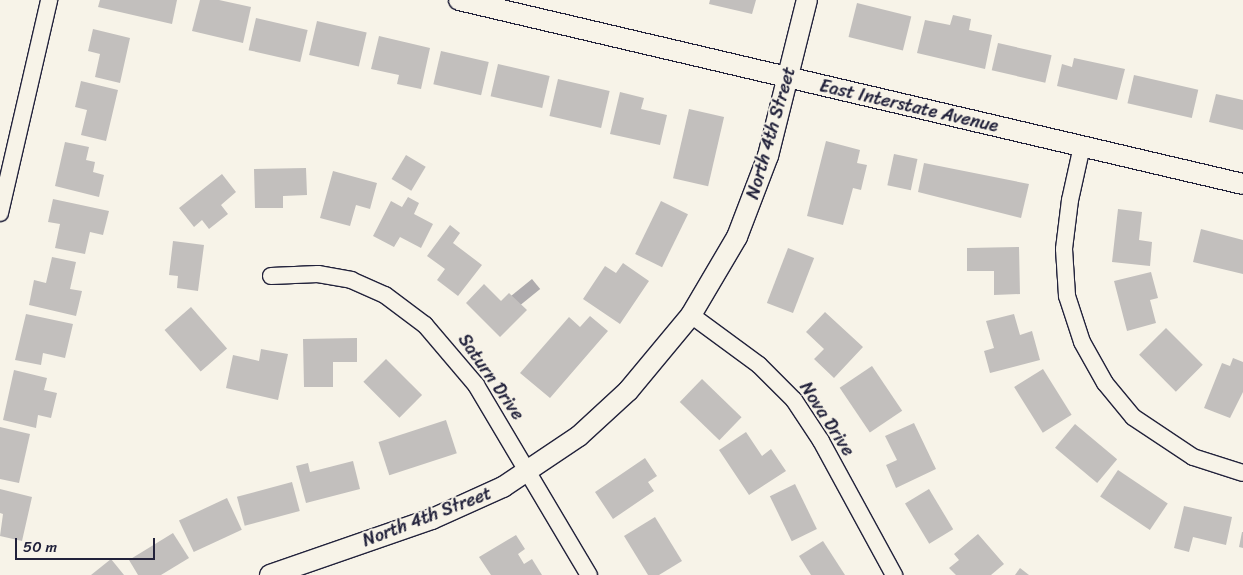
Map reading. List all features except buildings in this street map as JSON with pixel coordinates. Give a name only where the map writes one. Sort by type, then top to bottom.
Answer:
[{"type":"street","points":[[0,213],[49,0]]},
{"type":"street","name":"East Interstate Avenue","points":[[459,0],[1243,184]]},
{"type":"street","name":"North 4th Street","points":[[270,575],[432,519],[490,494],[529,472],[579,436],[628,391],[691,315],[721,268],[749,207],[768,156],[806,0]]},
{"type":"street","points":[[1082,146],[1070,200],[1064,249],[1067,296],[1082,342],[1105,383],[1133,417],[1193,457],[1243,473]]},
{"type":"street","name":"Saturn Drive","points":[[271,276],[318,274],[344,278],[367,286],[407,311],[462,364],[529,472],[589,575]]},
{"type":"street","name":"Nova Drive","points":[[691,315],[759,365],[794,400],[822,441],[894,575]]},
{"type":"shaded area","points":[[532,279],[540,289],[519,306],[511,296]]}]
